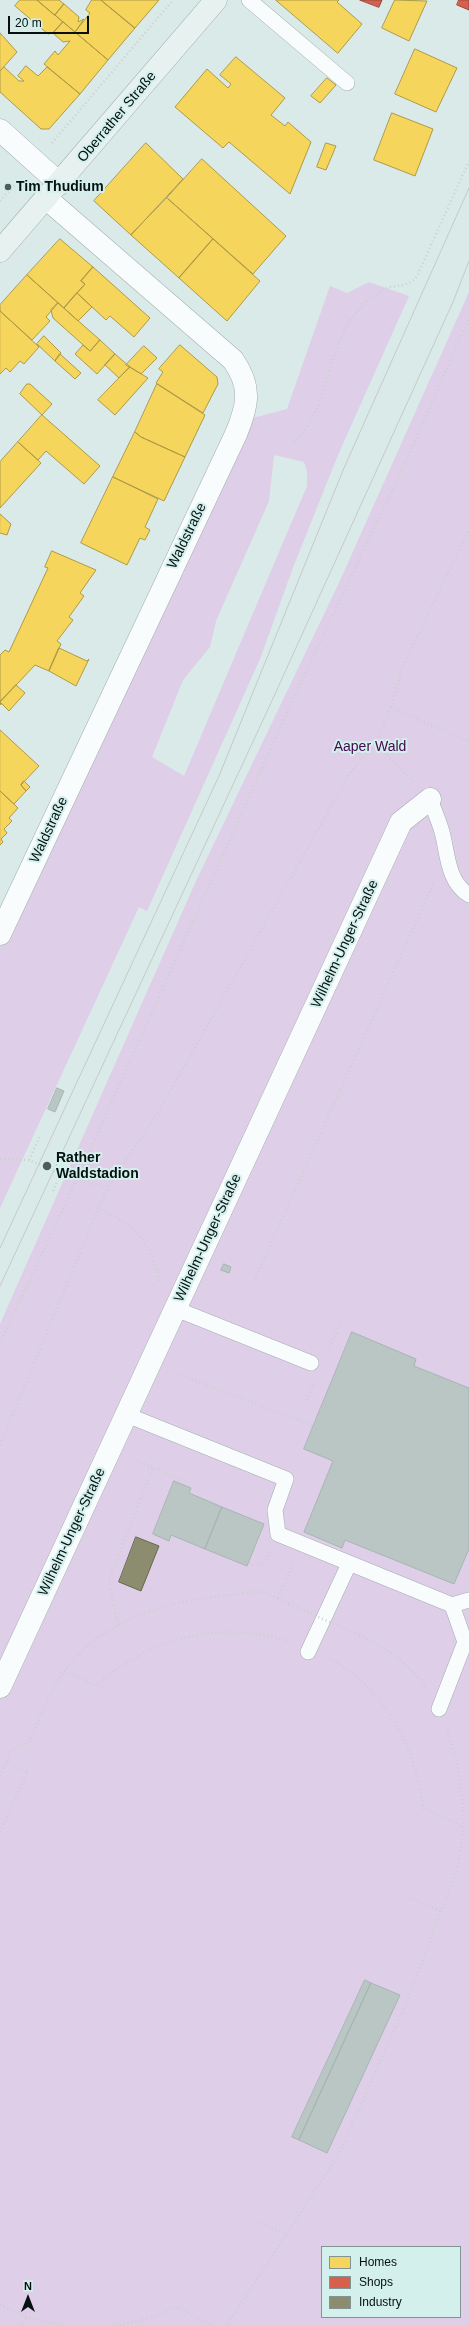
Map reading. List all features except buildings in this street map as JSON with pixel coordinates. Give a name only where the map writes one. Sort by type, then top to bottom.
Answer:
[{"type":"main road","name":"Oberrather Straße","points":[[0,251],[216,0]]},
{"type":"street","name":"Waldstraße","points":[[0,130],[36,161],[53,191],[233,360],[245,382],[247,403],[236,434],[0,934]]},
{"type":"street","name":"Wilhelm-Unger-Straße","points":[[0,1687],[401,822],[430,799]]},
{"type":"lane","points":[[249,0],[347,83]]},
{"type":"lane","points":[[430,799],[442,832],[445,857],[451,874],[464,892],[469,896]]},
{"type":"lane","points":[[176,1309],[311,1363]]},
{"type":"lane","points":[[127,1415],[286,1479],[275,1510],[278,1534],[452,1605],[469,1600]]},
{"type":"lane","points":[[309,1650],[349,1564]]},
{"type":"lane","points":[[439,1709],[465,1642],[452,1605]]},
{"type":"path","points":[[0,201],[173,0]]},
{"type":"path","points":[[294,442],[306,430],[318,410],[329,367],[348,326],[374,295],[384,289],[409,284],[417,276],[469,160]]},
{"type":"path","points":[[0,1343],[77,1179],[299,686],[406,461],[469,318]]},
{"type":"path","points":[[0,1445],[97,1208],[107,1188],[159,1111],[351,771],[376,744],[391,707],[402,668],[469,530]]},
{"type":"path","points":[[391,707],[469,742]]},
{"type":"path","points":[[376,744],[430,799]]},
{"type":"path","points":[[255,1279],[445,857]]},
{"type":"path","points":[[30,1160],[40,1136]]},
{"type":"path","points":[[0,1159],[30,1160],[60,1174],[107,1188]]},
{"type":"path","points":[[53,1191],[60,1174]]},
{"type":"path","points":[[97,1208],[120,1218],[141,1235],[153,1257],[161,1287]]},
{"type":"path","points":[[150,1364],[314,1426]]},
{"type":"path","points":[[111,1449],[185,1481]]},
{"type":"path","points":[[118,1625],[109,1580],[152,1467]]},
{"type":"path","points":[[278,1598],[294,1563]]},
{"type":"path","points":[[0,1776],[12,1749],[29,1743],[48,1698],[65,1671],[93,1642],[118,1625],[154,1611],[209,1597],[258,1592],[278,1598],[359,1635],[389,1650],[401,1659],[429,1692],[439,1709],[457,1762],[464,1826],[458,1866],[408,1999],[338,2156],[226,2326]]},
{"type":"path","points":[[65,1671],[96,1686],[114,1670],[142,1652],[176,1639],[208,1633],[260,1633],[309,1650],[336,1662],[366,1684],[391,1716],[410,1754],[417,1773],[423,1808],[464,1826]]},
{"type":"path","points":[[0,1832],[28,1772],[6,1762]]},
{"type":"path","points":[[410,1898],[441,1911]]},
{"type":"path","points":[[261,2223],[287,2235]]},
{"type":"path","points":[[0,2305],[26,2317],[65,2326]]},
{"type":"path","points":[[116,2326],[156,2316],[176,2307],[214,2326]]},
{"type":"path","points":[[22,2326],[26,2317]]},
{"type":"green space","points":[[369,282],[409,296],[338,455],[294,565],[260,659],[147,911],[139,907],[0,1208],[0,947],[245,420],[287,409],[330,286],[347,293]],"holes":[[[274,455],[304,462],[307,472],[307,486],[184,776],[152,757],[183,680],[210,647],[216,621],[269,501]]]},
{"type":"green space","name":"Aaper Wald","points":[[469,292],[469,2326],[0,2326],[0,1324],[196,881],[338,585]]},
{"type":"tram line","points":[[0,1248],[219,776],[344,468],[469,188]]},
{"type":"tram line","points":[[0,1286],[270,705],[453,302],[469,261]]},
{"type":"place","name":"Tim Thudium","points":[[8,187]]},
{"type":"place","name":"Rather Waldstadion","points":[[47,1166]]}]
